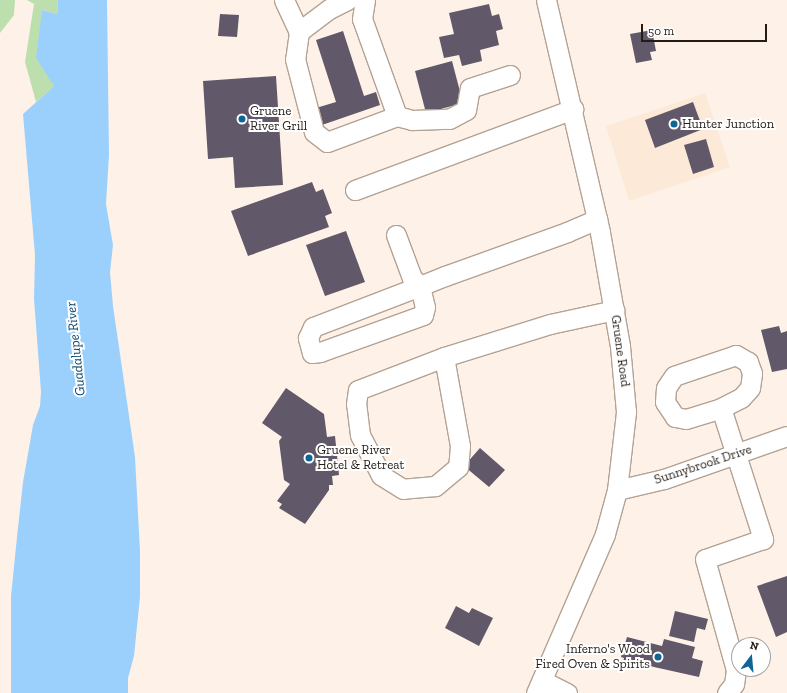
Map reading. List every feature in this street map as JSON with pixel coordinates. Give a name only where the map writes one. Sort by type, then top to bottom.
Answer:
[{"type":"street","points":[[284,0],[299,32],[295,59],[314,132],[327,142],[397,116],[412,120],[449,119],[466,110],[470,88],[510,75]]},
{"type":"street","points":[[299,32],[329,9],[347,0]]},
{"type":"street","points":[[365,0],[362,19],[397,116]]},
{"type":"street","name":"Gruene Road","points":[[540,687],[605,534],[617,490],[626,412],[614,310],[597,218],[573,109],[546,0]]},
{"type":"street","points":[[354,190],[573,109]]},
{"type":"street","points":[[396,235],[412,278],[420,286],[425,307],[423,314],[320,352],[312,353],[308,338],[313,327],[420,286],[567,232],[597,218]]},
{"type":"street","points":[[444,357],[460,446],[458,467],[435,486],[403,489],[381,475],[360,435],[356,404],[358,390],[444,357],[550,324],[614,310]]},
{"type":"street","points":[[720,408],[763,538],[705,559],[736,670],[734,684],[727,693]]},
{"type":"street","name":"Sunnybrook Drive","points":[[617,490],[664,479],[787,436]]},
{"type":"street","points":[[540,687],[567,693]]},
{"type":"shaded area","points":[[705,93],[730,167],[629,201],[606,126]]},
{"type":"green space","points":[[0,0],[15,0],[14,15],[0,33]]},
{"type":"green space","points":[[27,0],[58,0],[57,14],[42,10],[54,86],[36,102],[25,62],[34,4]]},
{"type":"water","name":"Guadalupe River","points":[[58,0],[107,0],[109,155],[106,204],[113,245],[110,272],[113,306],[135,457],[140,551],[140,597],[134,656],[128,678],[128,693],[11,693],[11,596],[23,482],[33,425],[40,406],[41,392],[34,299],[35,255],[23,114],[54,86],[36,58],[42,10],[57,14]]},
{"type":"building","points":[[489,4],[492,16],[499,14],[503,29],[496,31],[499,45],[480,50],[482,61],[462,66],[459,55],[444,58],[439,37],[454,34],[449,13]]},
{"type":"building","points":[[220,14],[239,15],[237,37],[218,36]]},
{"type":"building","points":[[652,30],[656,51],[650,52],[652,60],[636,63],[630,34]]},
{"type":"building","points":[[343,31],[364,96],[376,92],[380,105],[322,125],[316,108],[336,102],[316,40]]},
{"type":"building","points":[[452,61],[463,103],[426,113],[415,71]]},
{"type":"building","name":"Gruene River Grill","points":[[276,76],[283,185],[235,188],[233,157],[208,159],[203,81]]},
{"type":"building","name":"Hunter Junction","points":[[693,102],[703,129],[655,148],[645,120]]},
{"type":"building","points":[[706,139],[714,167],[693,174],[684,145]]},
{"type":"building","points":[[312,182],[316,192],[323,189],[332,213],[325,216],[329,227],[248,256],[231,211]]},
{"type":"building","points":[[346,231],[365,282],[325,296],[306,245]]},
{"type":"building","points":[[779,326],[781,333],[787,331],[787,369],[772,372],[761,330]]},
{"type":"building","name":"Gruene River Hotel & Retreat","points":[[286,388],[324,414],[327,437],[335,436],[339,475],[332,476],[333,485],[329,485],[329,490],[305,524],[279,508],[282,504],[277,501],[290,484],[284,480],[279,441],[282,437],[262,423]]},
{"type":"building","points":[[480,448],[505,470],[489,487],[464,466]]},
{"type":"building","points":[[787,576],[787,632],[776,637],[757,586]]},
{"type":"building","points":[[456,606],[469,613],[472,608],[493,618],[479,646],[445,628]]},
{"type":"building","points":[[675,611],[708,619],[705,630],[697,628],[694,642],[669,636]]},
{"type":"building","name":"Inferno's Wood Fired Oven & Spirits","points":[[627,637],[662,646],[664,639],[695,647],[692,658],[703,661],[699,677],[636,663],[635,667],[623,663],[624,658],[621,657]]},
{"type":"place","name":"Gruene River Grill","points":[[242,119]]},
{"type":"place","name":"Hunter Junction","points":[[674,124]]},
{"type":"place","name":"Gruene River Hotel & Retreat","points":[[309,458]]},
{"type":"place","name":"Inferno's Wood Fired Oven & Spirits","points":[[658,657]]}]
